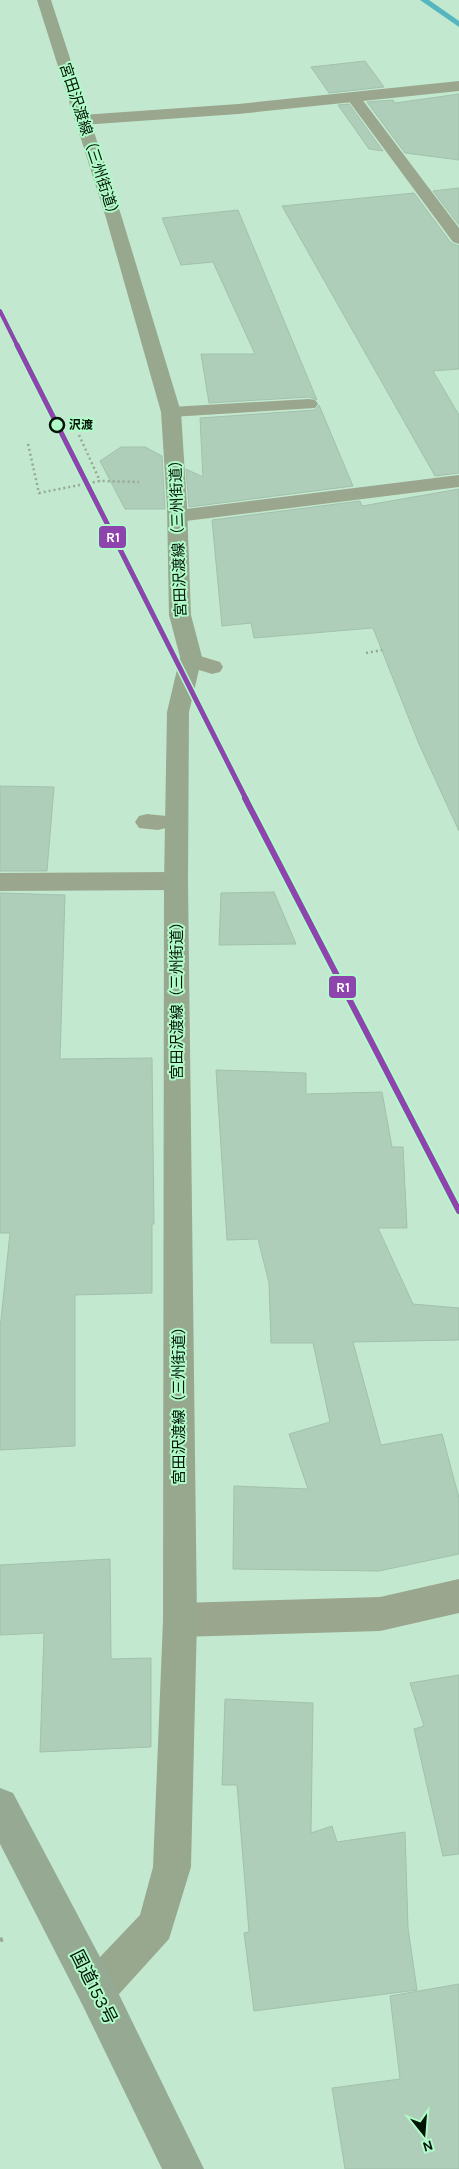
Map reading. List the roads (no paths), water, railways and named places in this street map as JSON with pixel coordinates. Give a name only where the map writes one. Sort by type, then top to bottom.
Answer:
[{"type":"highway","name":"国道153号","points":[[0,1806],[96,1990],[184,2169]]},
{"type":"main road","name":"宮田沢渡線（三州街道）","points":[[44,0],[114,218],[171,412],[178,516],[180,615],[201,664],[178,712],[176,881],[180,1620],[172,1867],[156,1926],[96,1990]]},
{"type":"street","points":[[82,120],[238,109],[459,86]]},
{"type":"street","points":[[178,516],[459,481]]},
{"type":"street","points":[[180,1620],[380,1614],[459,1596]]},
{"type":"lane","points":[[353,98],[459,239]]},
{"type":"lane","points":[[171,412],[309,404]]},
{"type":"lane","points":[[0,882],[176,881]]},
{"type":"waterway","points":[[424,0],[459,25]]},
{"type":"place","name":"沢渡","points":[[57,425]]}]
